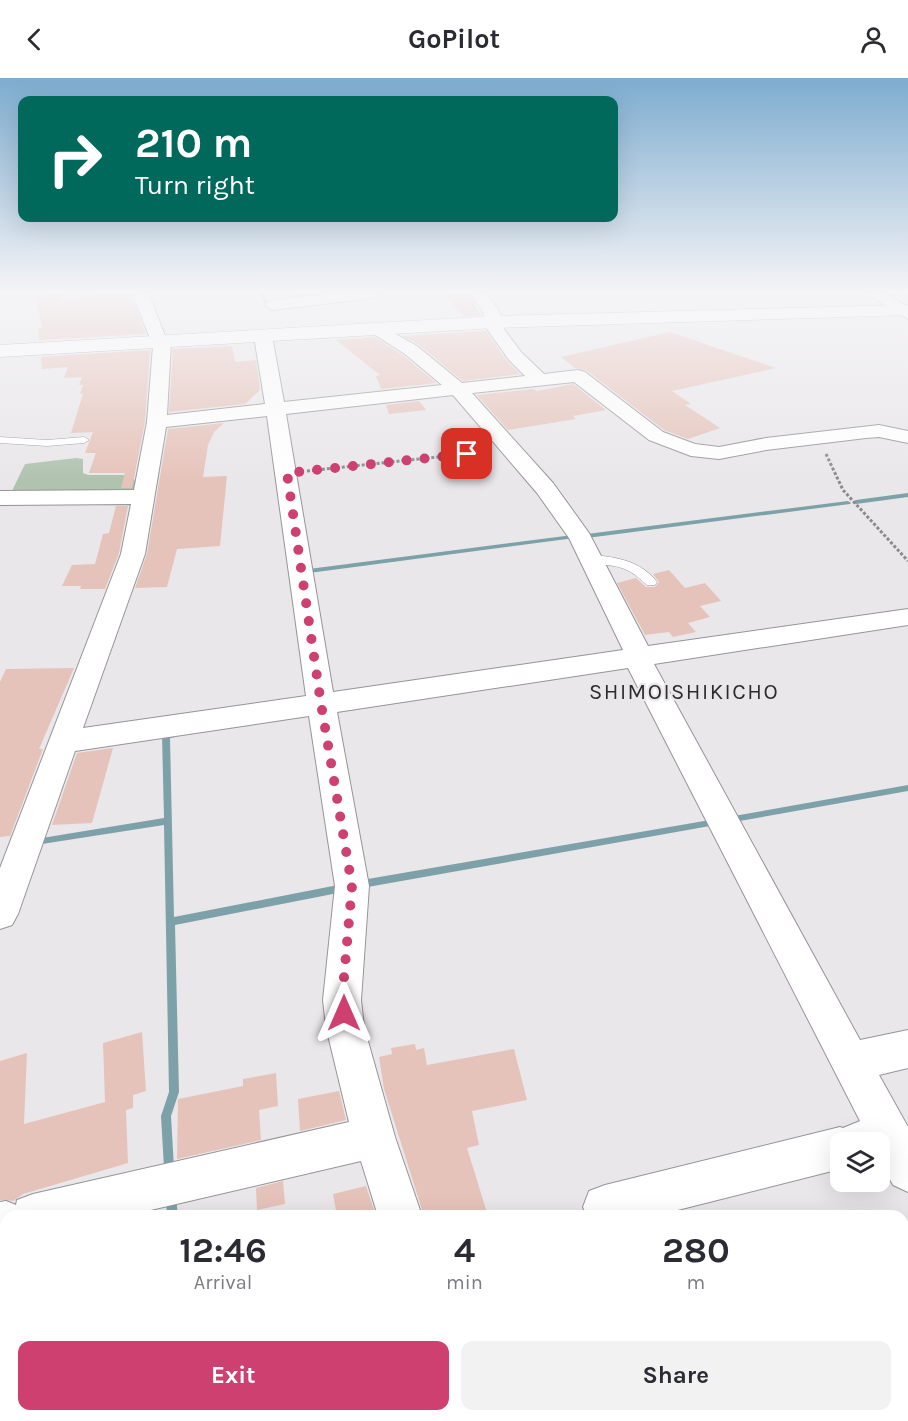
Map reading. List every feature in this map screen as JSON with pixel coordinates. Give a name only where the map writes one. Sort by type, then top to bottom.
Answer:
[{"type":"street","points":[[0,914],[11,851],[64,742],[133,554],[157,422],[160,356]]},
{"type":"street","points":[[266,356],[287,473],[321,704],[352,886],[342,1000],[345,1027],[375,1137],[398,1210]]},
{"type":"street","points":[[417,356],[458,389],[512,449],[581,538],[640,657],[641,667],[850,1062],[878,1132]]},
{"type":"street","points":[[515,356],[540,380]]},
{"type":"street","points":[[157,422],[578,376],[656,436],[691,450],[719,453],[879,431],[908,437]]},
{"type":"street","points":[[0,498],[142,496]]},
{"type":"street","points":[[64,742],[908,617]]},
{"type":"street","points":[[850,1062],[908,1049]]},
{"type":"street","points":[[59,1210],[375,1137]]},
{"type":"street","points":[[605,1207],[830,1151]]},
{"type":"lane","points":[[0,440],[47,443],[84,440]]},
{"type":"lane","points":[[592,559],[628,564],[637,568],[651,582]]},
{"type":"path","points":[[818,438],[843,490],[908,561]]},
{"type":"path","points":[[287,473],[512,449]]},
{"type":"green space","points":[[83,459],[83,473],[88,475],[129,475],[133,477],[137,486],[133,494],[10,495],[25,464]]},
{"type":"building","points":[[150,356],[145,422],[132,488],[121,488],[125,473],[89,473],[96,453],[85,453],[93,432],[71,433],[83,394],[80,394],[83,385],[79,385],[82,377],[64,378],[68,367],[42,369],[41,357]]},
{"type":"building","points":[[173,356],[234,356],[235,362],[256,360],[260,390],[245,404],[169,412]]},
{"type":"building","points":[[356,356],[404,356],[436,383],[381,389],[376,376],[380,375]]},
{"type":"building","points":[[432,356],[503,356],[520,374],[463,381]]},
{"type":"building","points":[[740,356],[776,368],[672,391],[691,404],[685,405],[720,428],[688,439],[664,430],[586,370],[575,368],[561,357]]},
{"type":"building","points":[[573,384],[606,410],[573,416],[576,419],[508,430],[477,395],[534,389],[537,391]]},
{"type":"building","points":[[419,401],[426,410],[389,414],[386,405]]},
{"type":"building","points":[[224,423],[214,432],[208,445],[203,477],[227,476],[220,546],[177,549],[167,587],[135,588],[147,554],[168,429]]},
{"type":"building","points":[[116,506],[128,506],[119,553],[105,589],[62,586],[72,565],[95,564],[103,534],[109,533]]},
{"type":"building","points":[[669,570],[685,588],[705,583],[721,601],[700,606],[710,617],[688,623],[696,632],[673,637],[669,632],[645,635],[617,583],[636,578],[646,587],[655,587],[659,582],[653,574]]},
{"type":"building","points":[[74,668],[39,749],[43,749],[10,836],[0,837],[0,682],[6,669]]},
{"type":"building","points":[[113,748],[92,823],[52,825],[77,753]]},
{"type":"building","points":[[142,1032],[146,1091],[133,1095],[133,1108],[126,1110],[128,1163],[23,1194],[13,1201],[0,1200],[0,1061],[27,1053],[24,1124],[105,1102],[103,1043]]},
{"type":"building","points":[[415,1044],[416,1050],[424,1048],[427,1065],[514,1049],[527,1100],[472,1111],[479,1145],[467,1148],[486,1210],[422,1210],[384,1089],[379,1057],[392,1054],[391,1048]]},
{"type":"building","points":[[276,1073],[278,1106],[259,1110],[261,1140],[177,1159],[178,1099],[243,1086],[243,1079]]},
{"type":"building","points":[[339,1091],[346,1120],[300,1131],[298,1099]]},
{"type":"building","points":[[283,1181],[285,1204],[257,1210],[256,1188]]},
{"type":"building","points":[[366,1186],[374,1210],[336,1210],[333,1194]]},
{"type":"waterway","points":[[856,502],[908,495]]},
{"type":"waterway","points":[[587,536],[848,503]]},
{"type":"waterway","points":[[309,571],[573,537]]},
{"type":"waterway","points":[[168,821],[166,735],[172,735]]},
{"type":"waterway","points":[[734,819],[908,788]]},
{"type":"waterway","points":[[42,841],[168,821]]},
{"type":"waterway","points":[[168,821],[170,922]]},
{"type":"waterway","points":[[362,884],[710,823]]},
{"type":"waterway","points":[[170,922],[343,888]]},
{"type":"waterway","points":[[169,1168],[166,1116],[174,1092],[170,922]]},
{"type":"waterway","points":[[171,1197],[172,1210]]},
{"type":"district","name":"SHIMOISHIKICHO","points":[[684,691]]},
{"type":"route","points":[[344,1013],[342,1000],[352,886],[321,704],[287,473],[467,454]]}]
